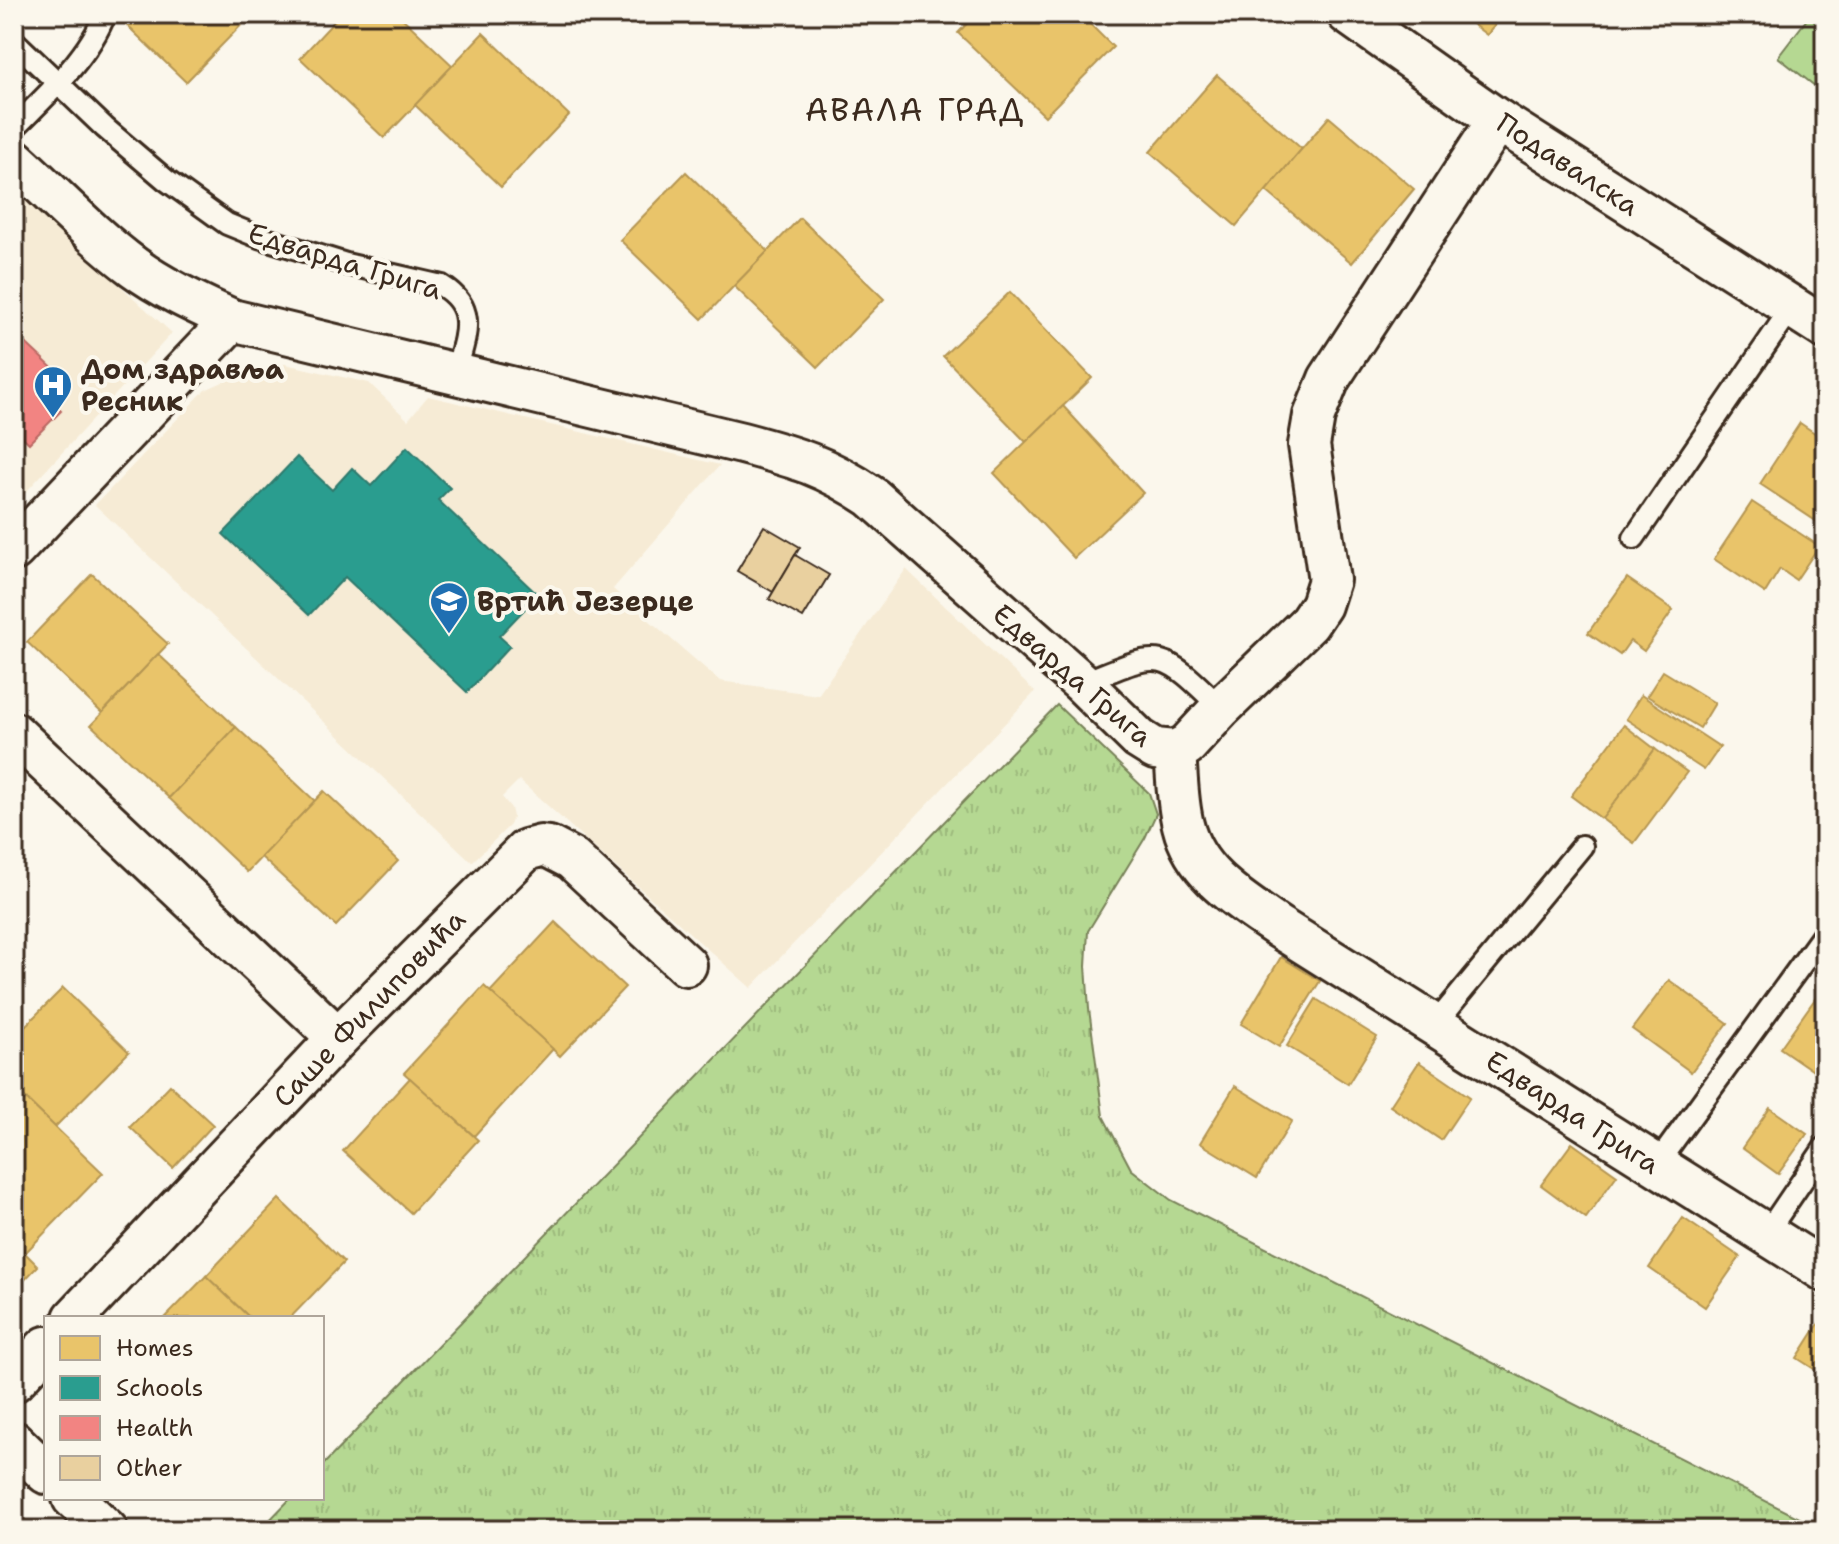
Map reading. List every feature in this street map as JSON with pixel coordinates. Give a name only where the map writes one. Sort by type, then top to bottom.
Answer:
[{"type":"street","name":"Подавалска","points":[[1348,14],[1498,120],[1809,317]]},
{"type":"street","points":[[1175,751],[1187,745],[1309,623],[1321,605],[1329,580],[1309,445],[1314,416],[1329,379],[1498,120]]},
{"type":"street","name":"Едварда Грига","points":[[14,159],[104,243],[135,267],[161,285],[232,320],[757,447],[801,459],[839,475],[872,497],[1082,683],[1146,745],[1175,751],[1183,826],[1193,850],[1210,875],[1280,928],[1825,1271]]},
{"type":"street","points":[[14,550],[232,320]]},
{"type":"street","points":[[14,733],[338,1038]]},
{"type":"street","name":"Саше Филиповића","points":[[76,1316],[338,1038],[519,855],[532,847],[549,847],[572,859],[686,965]]},
{"type":"street","points":[[14,1381],[44,1349]]},
{"type":"street","points":[[14,1442],[44,1471]]},
{"type":"street","points":[[75,1500],[107,1530]]},
{"type":"lane","points":[[14,128],[58,84],[100,27],[105,14]]},
{"type":"lane","name":"Едварда Грига","points":[[14,41],[166,180],[227,224],[346,264],[442,286],[452,292],[466,311],[467,326],[455,375]]},
{"type":"lane","name":"Подавалска","points":[[1634,538],[1809,317]]},
{"type":"lane","points":[[1082,683],[1136,661],[1157,658],[1183,671],[1221,708]]},
{"type":"lane","points":[[1435,1024],[1582,846]]},
{"type":"lane","points":[[1656,1165],[1825,932]]},
{"type":"lane","points":[[1766,1234],[1825,1147]]},
{"type":"shaded area","name":"Дом здравља Ресник","points":[[14,189],[172,333],[14,505]]},
{"type":"shaded area","name":"Вртић Језерце","points":[[285,364],[369,383],[408,420],[428,396],[720,465],[613,589],[720,681],[818,695],[906,569],[1035,692],[751,988],[519,780],[502,797],[511,808],[513,817],[510,825],[472,862],[95,505],[205,390],[243,373]]},
{"type":"green space","points":[[1811,14],[1825,14],[1825,94],[1778,57]]},
{"type":"green space","points":[[1057,705],[1149,793],[1156,814],[1145,838],[1088,931],[1086,966],[1089,1009],[1103,1116],[1131,1169],[1171,1200],[1823,1530],[260,1530],[289,1500],[324,1500],[324,1464]]},
{"type":"building: Homes","points":[[115,14],[252,14],[186,82]]},
{"type":"building: Homes","points":[[341,14],[398,14],[453,66],[384,138],[300,58]]},
{"type":"building: Homes","points":[[976,14],[1080,14],[1113,47],[1045,116],[958,33]]},
{"type":"building: Homes","points":[[1459,14],[1504,14],[1487,35]]},
{"type":"building: Homes","points":[[483,33],[569,115],[501,187],[415,105]]},
{"type":"building: Homes","points":[[1217,75],[1302,149],[1236,226],[1150,152]]},
{"type":"building: Homes","points":[[1329,117],[1414,189],[1352,263],[1266,191]]},
{"type":"building: Homes","points":[[686,172],[768,251],[702,319],[620,240]]},
{"type":"building: Homes","points":[[800,218],[884,299],[818,367],[734,286]]},
{"type":"building: Homes","points":[[1010,292],[1092,378],[1026,442],[943,356]]},
{"type":"building: Homes","points":[[1063,406],[1143,493],[1074,558],[994,473]]},
{"type":"building: Homes","points":[[1800,423],[1825,440],[1825,514],[1819,523],[1760,484]]},
{"type":"building: Homes","points":[[1752,502],[1819,546],[1796,580],[1780,569],[1765,593],[1714,559]]},
{"type":"building: Homes","points":[[92,574],[168,644],[102,713],[27,642]]},
{"type":"building: Homes","points":[[1627,578],[1673,610],[1644,651],[1630,641],[1620,655],[1588,633]]},
{"type":"building: Homes","points":[[158,654],[236,727],[169,798],[91,725]]},
{"type":"building: Homes","points":[[1663,671],[1715,703],[1700,728],[1647,696]]},
{"type":"building: Homes","points":[[1641,695],[1720,747],[1704,770],[1626,719]]},
{"type":"building: Homes","points":[[1624,725],[1655,749],[1602,819],[1571,796]]},
{"type":"building: Homes","points":[[236,727],[315,801],[247,872],[169,798]]},
{"type":"building: Homes","points":[[1655,749],[1687,772],[1634,843],[1602,819]]},
{"type":"building: Homes","points":[[324,791],[398,861],[336,926],[261,857]]},
{"type":"building: Homes","points":[[555,922],[625,987],[560,1056],[490,992]]},
{"type":"building: Homes","points":[[1281,957],[1320,981],[1279,1047],[1241,1024]]},
{"type":"building: Homes","points":[[1669,980],[1728,1023],[1691,1072],[1632,1029]]},
{"type":"building: Homes","points":[[484,986],[553,1049],[474,1136],[404,1073]]},
{"type":"building: Homes","points":[[63,988],[129,1052],[55,1127],[14,1087],[14,1037]]},
{"type":"building: Homes","points":[[1820,992],[1825,996],[1825,1079],[1780,1048]]},
{"type":"building: Homes","points":[[1316,999],[1377,1037],[1348,1084],[1287,1046]]},
{"type":"building: Homes","points":[[1419,1062],[1470,1097],[1441,1140],[1390,1106]]},
{"type":"building: Homes","points":[[410,1078],[478,1140],[411,1213],[343,1151]]},
{"type":"building: Homes","points":[[170,1085],[213,1125],[173,1168],[130,1127]]},
{"type":"building: Homes","points":[[1235,1086],[1292,1121],[1257,1178],[1200,1143]]},
{"type":"building: Homes","points":[[26,1099],[103,1173],[25,1253],[14,1242],[14,1111]]},
{"type":"building: Homes","points":[[1770,1108],[1807,1134],[1778,1174],[1742,1148]]},
{"type":"building: Homes","points":[[1572,1143],[1617,1175],[1586,1218],[1541,1185]]},
{"type":"building: Homes","points":[[279,1199],[344,1262],[292,1316],[248,1316],[206,1276]]},
{"type":"building: Homes","points":[[1683,1218],[1740,1257],[1705,1307],[1649,1268]]},
{"type":"building: Homes","points":[[14,1242],[38,1266],[14,1291]]},
{"type":"building: Homes","points":[[206,1276],[248,1316],[167,1316]]},
{"type":"building: Homes","points":[[1825,1314],[1825,1376],[1797,1358]]},
{"type":"building: Schools","points":[[407,447],[450,488],[438,500],[538,595],[499,636],[510,646],[467,692],[345,577],[309,615],[223,534],[297,457],[332,490],[352,468],[371,486]]},
{"type":"building: Health","points":[[14,332],[63,378],[46,396],[61,411],[29,443],[14,429]]},
{"type":"building: Other","points":[[764,526],[800,547],[773,592],[737,571]]},
{"type":"building: Other","points":[[795,555],[829,575],[803,618],[769,599]]},
{"type":"place","name":"Дом здравља Ресник","points":[[53,419]]},
{"type":"place","name":"Вртић Језерце","points":[[449,635]]},
{"type":"district","name":"АВАЛА ГРАД","points":[[915,110]]}]
